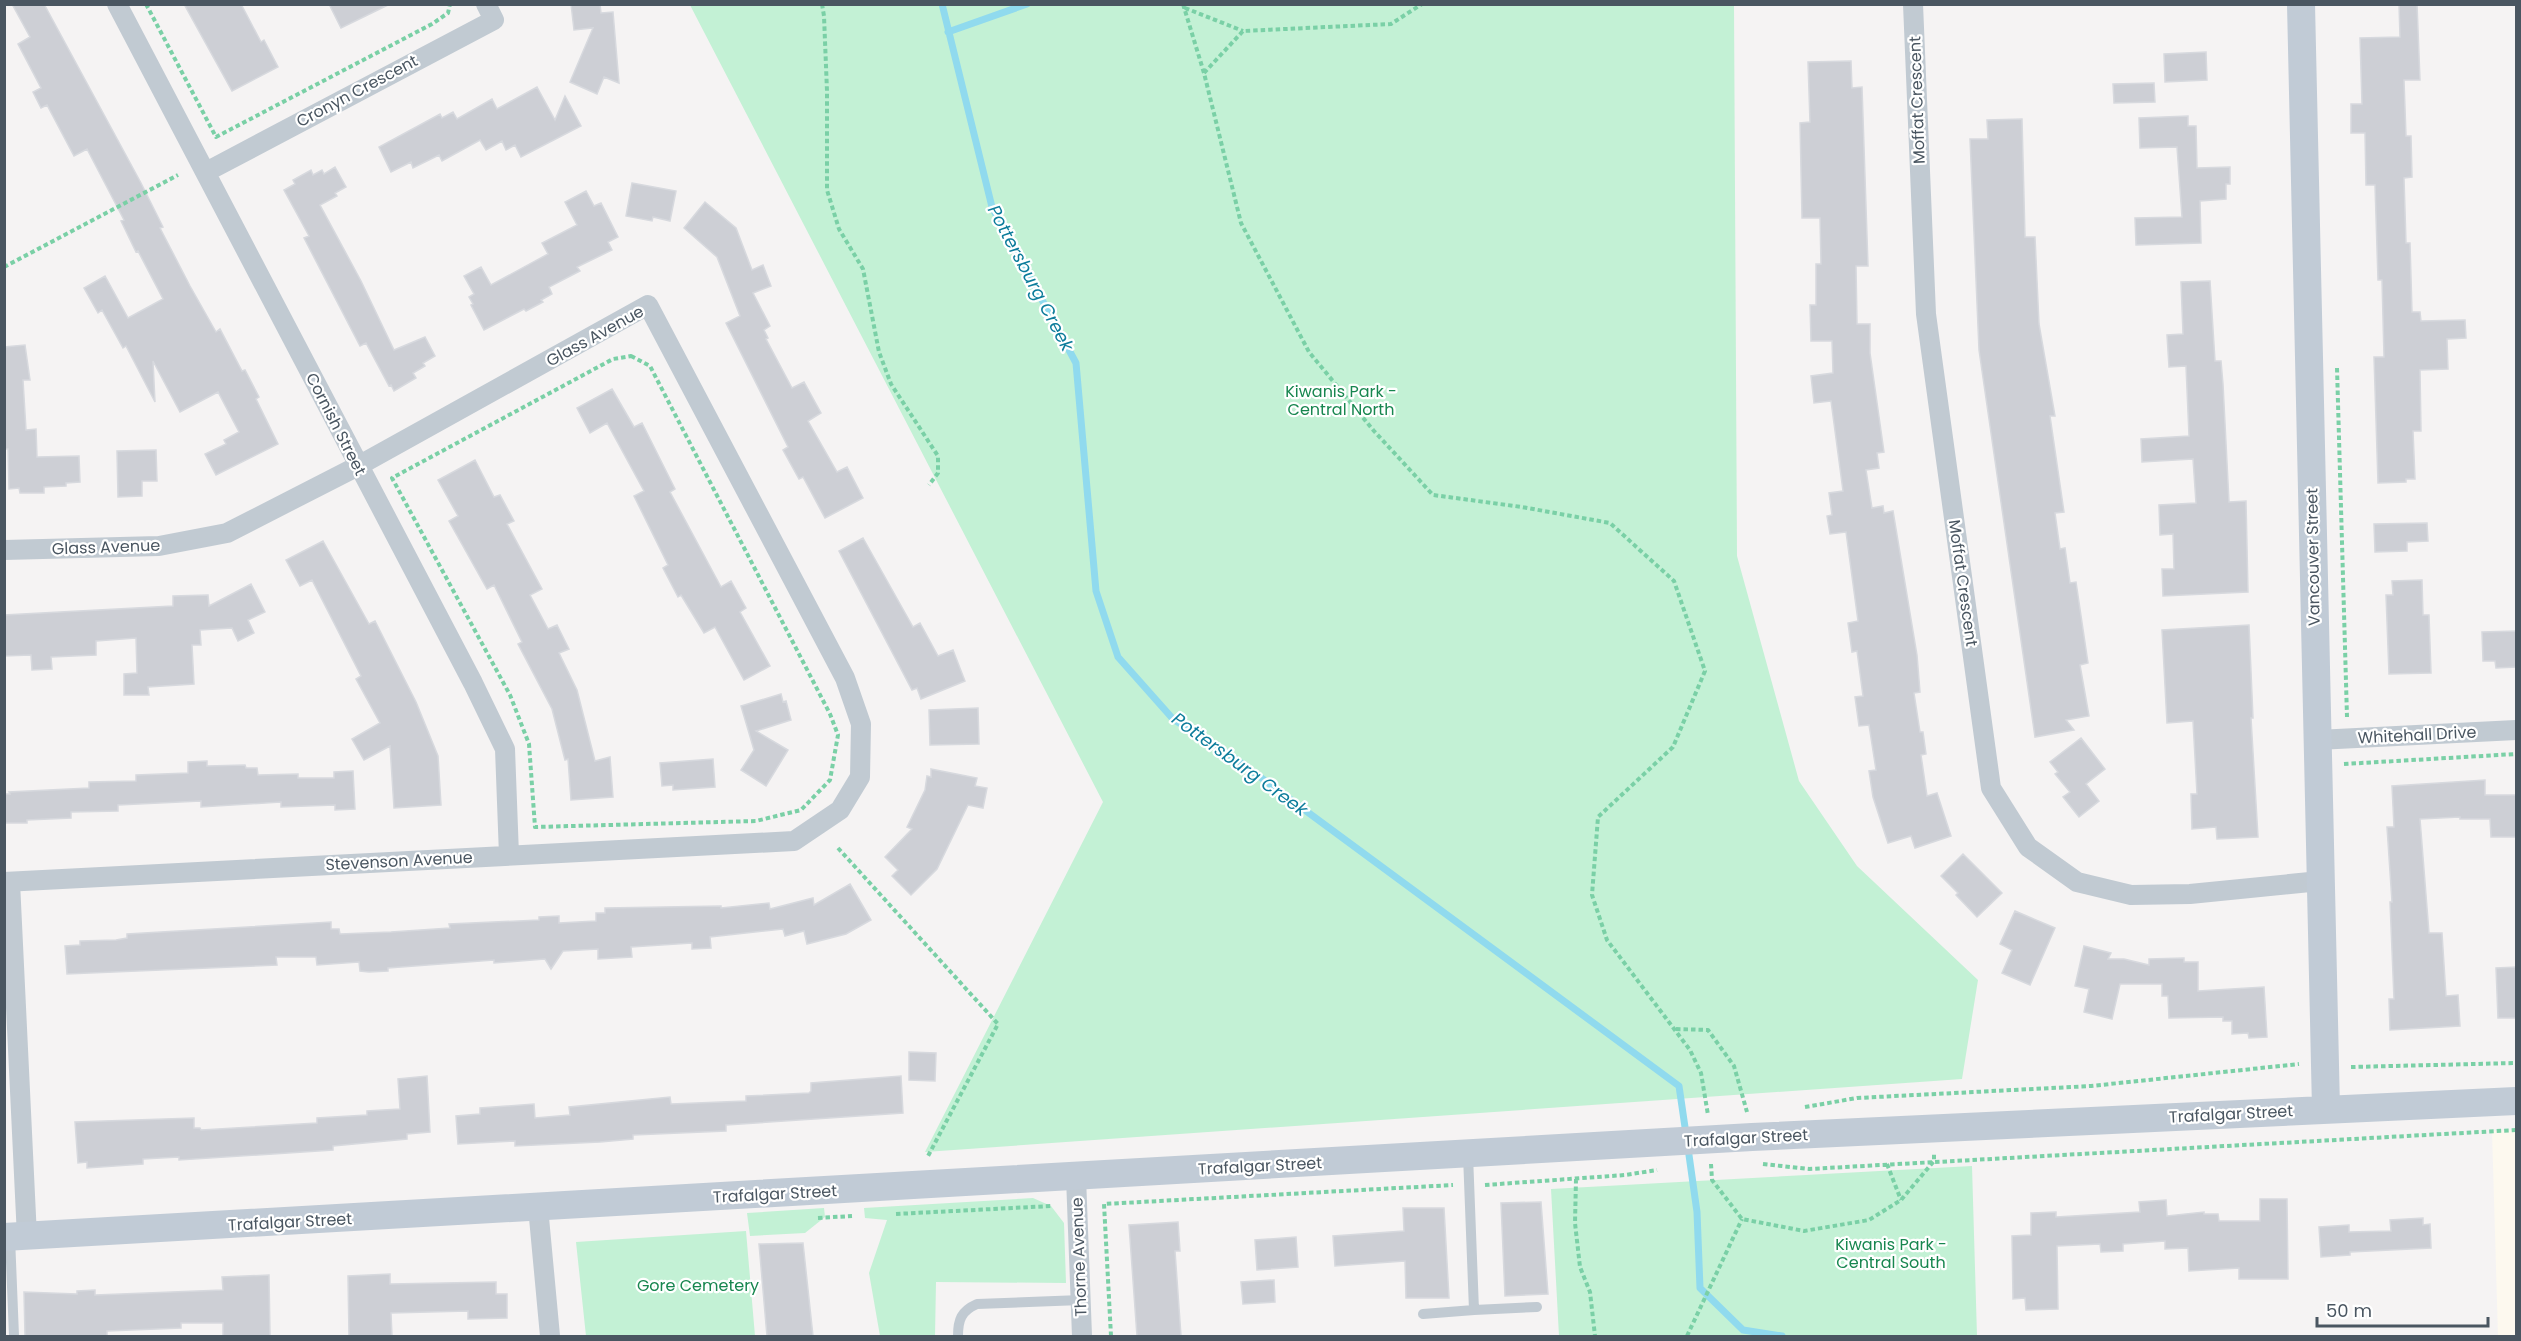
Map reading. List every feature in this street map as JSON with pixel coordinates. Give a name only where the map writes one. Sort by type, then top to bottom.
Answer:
[{"type":"main road","name":"Vancouver Street","points":[[2301,4],[2326,1109]]},
{"type":"main road","name":"Trafalgar Street","points":[[14,1237],[1663,1142],[2517,1101]]},
{"type":"street","name":"Cornish Street","points":[[117,4],[473,682],[505,749],[509,855]]},
{"type":"street","name":"Cronyn Crescent","points":[[206,172],[494,20],[486,4]]},
{"type":"street","name":"Moffat Crescent","points":[[1913,4],[1926,314],[1991,788],[2028,848],[2077,882],[2131,895],[2190,894],[2320,881]]},
{"type":"street","name":"Glass Avenue","points":[[4,550],[159,546],[227,533],[358,466],[648,305],[845,678],[861,724],[860,777],[840,810],[794,841]]},
{"type":"street","name":"Whitehall Drive","points":[[2317,741],[2517,730]]},
{"type":"street","name":"Stevenson Avenue","points":[[8,882],[794,841]]},
{"type":"street","points":[[8,882],[14,1237]]},
{"type":"street","name":"Thorne Avenue","points":[[1076,1177],[1082,1336]]},
{"type":"street","points":[[538,1207],[550,1336]]},
{"type":"lane","points":[[1468,1154],[1474,1310]]},
{"type":"lane","points":[[14,1237],[14,1336]]},
{"type":"lane","points":[[958,1336],[958,1322],[963,1312],[977,1304],[1081,1300]]},
{"type":"lane","points":[[1422,1314],[1537,1307]]},
{"type":"path","points":[[146,4],[216,137],[432,24],[448,13],[450,4]]},
{"type":"path","points":[[822,4],[827,91],[827,190],[839,229],[862,270],[879,352],[891,384],[938,456],[938,473],[929,484]]},
{"type":"path","points":[[1184,6],[1243,31],[1391,24],[1422,4]]},
{"type":"path","points":[[1184,6],[1204,73],[1241,223],[1309,352],[1374,431],[1432,495],[1522,507],[1610,523],[1674,581],[1705,671],[1673,747],[1598,817],[1592,895],[1607,940],[1690,1050],[1701,1073],[1708,1121]]},
{"type":"path","points":[[1204,73],[1243,31]]},
{"type":"path","points":[[4,267],[178,175]]},
{"type":"path","points":[[631,356],[650,366],[830,714],[838,735],[830,780],[801,810],[756,821],[535,827],[529,744],[510,695],[392,478],[613,359],[631,356]]},
{"type":"path","points":[[2337,361],[2347,718],[2358,717]]},
{"type":"path","points":[[2341,764],[2517,754]]},
{"type":"path","points":[[838,848],[998,1024],[927,1158]]},
{"type":"path","points":[[1675,1029],[1708,1029],[1734,1066],[1751,1139],[1809,1169],[2517,1130]]},
{"type":"path","points":[[2350,1067],[2517,1063]]},
{"type":"path","points":[[1803,1108],[1857,1098],[2091,1086],[2305,1064]]},
{"type":"path","points":[[1710,1157],[1712,1180],[1742,1219],[1804,1231],[1869,1220],[1902,1200],[1934,1161],[1934,1128]]},
{"type":"path","points":[[1887,1164],[1902,1200]]},
{"type":"path","points":[[1111,1336],[1104,1204],[1576,1179],[1658,1170]]},
{"type":"path","points":[[1576,1179],[1575,1223],[1578,1256],[1580,1268],[1590,1292],[1595,1336]]},
{"type":"path","points":[[888,1214],[1051,1206]]},
{"type":"path","points":[[829,1218],[854,1216]]},
{"type":"path","points":[[1687,1336],[1742,1219]]},
{"type":"shaded area","points":[[2516,1130],[2516,1336],[2498,1336],[2492,1131]]},
{"type":"green space","name":"Kiwanis Park - Central North","points":[[690,5],[1734,5],[1737,556],[1799,781],[1857,866],[1978,980],[1962,1079],[925,1152],[1103,802]]},
{"type":"green space","name":"Kiwanis Park - Central South","points":[[1972,1166],[1977,1336],[1559,1336],[1551,1189]]},
{"type":"green space","points":[[1033,1198],[1051,1206],[1064,1223],[1066,1283],[936,1282],[935,1336],[880,1336],[869,1273],[887,1220],[865,1218],[864,1208]]},
{"type":"green space","points":[[824,1208],[825,1217],[805,1233],[750,1236],[747,1213]]},
{"type":"green space","name":"Gore Cemetery","points":[[746,1231],[755,1336],[586,1336],[576,1242]]},
{"type":"building","points":[[12,4],[44,4],[141,183],[163,227],[160,228],[190,286],[216,332],[220,329],[242,371],[245,370],[278,444],[216,475],[205,454],[226,444],[224,440],[239,432],[218,392],[180,412],[153,361],[155,402],[126,346],[123,348],[102,310],[98,313],[84,288],[105,276],[128,318],[163,299],[138,251],[136,252],[121,221],[124,220],[87,149],[74,156],[47,105],[41,108],[33,92],[41,88],[18,44],[30,37]]},
{"type":"building","points":[[184,4],[241,4],[261,42],[264,40],[278,67],[232,91]]},
{"type":"building","points":[[329,4],[390,4],[341,28]]},
{"type":"building","points":[[571,4],[600,4],[601,13],[613,12],[619,83],[604,77],[597,94],[570,82],[593,28],[574,30]]},
{"type":"building","points":[[2399,4],[2417,4],[2420,80],[2404,80],[2406,136],[2411,136],[2412,177],[2404,178],[2406,243],[2410,243],[2412,312],[2420,312],[2421,321],[2465,320],[2466,338],[2447,339],[2448,369],[2420,370],[2421,431],[2413,431],[2415,479],[2406,479],[2406,482],[2378,483],[2374,357],[2384,357],[2382,280],[2378,280],[2375,185],[2366,185],[2365,133],[2351,133],[2351,104],[2362,104],[2360,38],[2400,37]]},
{"type":"building","points":[[2206,52],[2207,80],[2165,82],[2164,54]]},
{"type":"building","points":[[1851,61],[1852,88],[1862,87],[1868,266],[1856,266],[1857,324],[1870,324],[1870,353],[1884,452],[1877,453],[1879,468],[1866,470],[1872,508],[1883,506],[1884,513],[1893,511],[1917,655],[1920,692],[1914,693],[1926,754],[1921,755],[1927,796],[1937,793],[1951,836],[1915,848],[1911,836],[1888,843],[1873,797],[1869,771],[1876,770],[1869,725],[1859,726],[1855,697],[1863,696],[1857,651],[1852,652],[1848,623],[1858,621],[1846,532],[1830,534],[1827,516],[1832,515],[1829,493],[1843,491],[1831,401],[1814,403],[1811,376],[1833,373],[1832,341],[1811,341],[1810,305],[1816,305],[1816,264],[1821,264],[1820,218],[1802,218],[1800,123],[1810,122],[1808,62]]},
{"type":"building","points":[[2154,83],[2155,102],[2114,103],[2113,84]]},
{"type":"building","points":[[537,87],[555,120],[565,96],[581,126],[521,157],[515,145],[506,150],[502,141],[486,150],[480,140],[442,161],[439,155],[413,168],[411,162],[391,172],[379,147],[440,114],[442,118],[453,112],[457,119],[492,99],[497,109]]},
{"type":"building","points":[[2188,116],[2188,126],[2196,126],[2197,168],[2230,167],[2230,184],[2226,184],[2226,199],[2200,201],[2201,243],[2136,245],[2135,218],[2182,217],[2177,147],[2140,148],[2139,118]]},
{"type":"building","points":[[2022,119],[2025,237],[2035,237],[2039,324],[2055,416],[2050,416],[2064,512],[2055,513],[2060,549],[2065,548],[2070,583],[2076,582],[2088,663],[2080,665],[2089,716],[2066,720],[2074,730],[2035,737],[1979,350],[1970,139],[1988,139],[1987,120]]},
{"type":"building","points":[[335,167],[346,187],[335,193],[337,196],[320,205],[361,281],[394,350],[425,337],[435,356],[413,373],[416,378],[394,391],[366,343],[360,346],[304,238],[309,236],[284,190],[295,184],[293,180],[311,170],[313,175],[322,170],[324,174]]},
{"type":"building","points":[[632,183],[676,191],[670,221],[653,217],[652,221],[626,216]]},
{"type":"building","points":[[586,191],[594,206],[601,203],[618,237],[608,242],[612,250],[577,267],[580,271],[549,287],[552,294],[541,300],[543,302],[526,311],[524,309],[484,330],[471,305],[473,304],[469,297],[474,294],[464,276],[481,267],[491,285],[548,254],[542,243],[577,225],[565,202]]},
{"type":"building","points":[[705,202],[736,228],[752,270],[763,265],[771,286],[753,293],[770,326],[764,330],[768,338],[766,339],[792,388],[804,382],[821,413],[808,421],[837,472],[847,467],[863,498],[825,518],[803,477],[799,479],[783,450],[788,447],[726,323],[740,316],[717,257],[684,228]]},
{"type":"building","points":[[2210,281],[2215,361],[2221,361],[2223,384],[2229,502],[2246,501],[2248,592],[2163,596],[2162,569],[2174,569],[2173,534],[2160,535],[2159,505],[2196,503],[2193,459],[2142,462],[2141,439],[2189,436],[2186,366],[2169,367],[2167,335],[2183,334],[2181,282]]},
{"type":"building","points":[[25,345],[30,380],[23,380],[26,430],[36,429],[37,457],[79,456],[80,482],[66,483],[66,486],[44,487],[44,493],[20,493],[19,488],[9,489],[8,449],[4,449],[4,347]]},
{"type":"building","points":[[612,389],[634,427],[642,423],[675,489],[670,492],[721,587],[731,581],[746,608],[740,612],[770,666],[744,680],[715,627],[704,633],[681,595],[678,597],[663,568],[668,565],[634,496],[644,491],[607,423],[590,433],[577,408]]},
{"type":"building","points":[[156,450],[157,481],[142,481],[142,496],[118,497],[117,451]]},
{"type":"building","points":[[475,460],[494,497],[500,495],[514,521],[507,524],[542,589],[530,595],[548,629],[557,625],[569,649],[559,653],[577,690],[595,761],[610,757],[613,797],[571,800],[568,759],[565,760],[552,709],[518,644],[522,642],[494,585],[487,589],[449,521],[458,516],[438,480]]},
{"type":"building","points":[[2427,523],[2428,541],[2407,542],[2407,551],[2375,552],[2374,524]]},
{"type":"building","points":[[863,538],[913,627],[920,623],[938,656],[953,650],[965,681],[921,699],[917,688],[912,690],[839,551]]},
{"type":"building","points":[[323,541],[369,624],[375,621],[416,702],[438,756],[441,805],[394,808],[390,746],[364,760],[352,739],[380,723],[356,679],[361,676],[312,580],[300,586],[286,560]]},
{"type":"building","points":[[2422,580],[2423,615],[2429,615],[2431,673],[2389,674],[2386,595],[2393,595],[2392,581]]},
{"type":"building","points":[[251,584],[265,612],[248,620],[254,633],[238,641],[232,628],[200,630],[201,645],[192,645],[194,684],[148,687],[149,695],[124,695],[124,674],[137,673],[136,638],[96,641],[96,655],[51,657],[52,669],[32,670],[31,655],[4,656],[4,615],[173,606],[173,596],[208,595],[209,606]]},
{"type":"building","points":[[2249,625],[2253,718],[2251,718],[2258,837],[2217,839],[2216,827],[2192,829],[2191,794],[2197,794],[2193,721],[2167,723],[2162,630]]},
{"type":"building","points":[[2517,631],[2517,667],[2496,668],[2495,661],[2483,661],[2482,632]]},
{"type":"building","points":[[781,694],[783,702],[786,701],[791,720],[756,731],[788,750],[766,786],[741,770],[754,750],[741,706]]},
{"type":"building","points":[[978,708],[979,744],[930,745],[929,710]]},
{"type":"building","points":[[2081,738],[2105,769],[2086,784],[2099,801],[2079,817],[2063,797],[2070,792],[2055,774],[2058,772],[2050,762]]},
{"type":"building","points":[[713,759],[715,787],[673,790],[673,785],[662,786],[660,763]]},
{"type":"building","points":[[207,761],[207,766],[245,765],[246,768],[257,768],[258,775],[298,774],[298,778],[334,778],[334,772],[353,771],[355,809],[335,810],[335,805],[281,807],[281,802],[201,807],[201,801],[118,805],[118,811],[71,812],[71,818],[4,823],[4,794],[10,794],[9,792],[89,788],[89,782],[136,781],[136,775],[188,773],[188,762]]},
{"type":"building","points":[[931,769],[977,778],[975,786],[987,788],[983,808],[968,805],[937,869],[911,895],[892,876],[898,870],[885,857],[912,829],[907,827],[925,790],[927,776],[931,777]]},
{"type":"building","points":[[2485,780],[2485,795],[2517,795],[2517,837],[2491,837],[2490,819],[2460,819],[2460,817],[2420,819],[2429,933],[2442,933],[2446,996],[2458,995],[2460,1026],[2390,1030],[2389,999],[2394,999],[2390,902],[2392,902],[2387,827],[2394,827],[2392,786]]},
{"type":"building","points":[[1963,854],[2002,893],[1977,917],[1941,876]]},
{"type":"building","points":[[850,884],[871,920],[846,934],[807,944],[804,931],[785,936],[783,929],[710,937],[711,948],[692,949],[692,943],[631,947],[632,957],[598,959],[598,949],[563,951],[551,969],[545,959],[494,963],[494,960],[388,968],[388,971],[369,972],[360,971],[359,962],[317,965],[316,957],[276,957],[277,965],[67,974],[65,946],[80,945],[80,941],[127,938],[127,934],[331,922],[331,929],[339,929],[340,934],[450,928],[449,924],[539,920],[539,917],[559,916],[559,923],[596,921],[596,913],[605,913],[605,908],[721,906],[721,908],[769,903],[770,909],[813,898],[814,905]]},
{"type":"building","points":[[2015,911],[2055,928],[2030,985],[2002,973],[2012,950],[2000,944]]},
{"type":"building","points":[[2084,946],[2111,953],[2108,959],[2124,959],[2149,965],[2149,959],[2184,958],[2184,962],[2198,962],[2198,991],[2264,987],[2267,1037],[2249,1038],[2248,1033],[2232,1034],[2232,1021],[2223,1021],[2223,1017],[2169,1018],[2168,996],[2162,996],[2162,984],[2120,984],[2112,1019],[2084,1012],[2089,989],[2075,986]]},
{"type":"building","points":[[2517,967],[2517,1018],[2498,1018],[2496,968]]},
{"type":"building","points":[[909,1052],[936,1053],[935,1081],[909,1080]]},
{"type":"building","points":[[427,1076],[430,1132],[407,1134],[407,1139],[333,1146],[333,1150],[179,1160],[179,1157],[143,1159],[143,1164],[87,1168],[87,1162],[78,1163],[75,1122],[194,1118],[194,1128],[201,1130],[317,1123],[317,1118],[367,1115],[367,1111],[400,1109],[398,1079]]},
{"type":"building","points":[[901,1076],[903,1113],[726,1125],[726,1131],[633,1135],[633,1139],[600,1142],[515,1146],[515,1141],[458,1144],[456,1116],[480,1114],[480,1108],[534,1104],[535,1118],[570,1115],[569,1107],[670,1097],[671,1104],[746,1101],[746,1096],[809,1093],[811,1083]]},
{"type":"building","points":[[2260,1199],[2287,1199],[2288,1279],[2239,1279],[2239,1268],[2189,1271],[2188,1248],[2165,1249],[2165,1241],[2123,1244],[2123,1251],[2101,1252],[2100,1244],[2057,1246],[2058,1309],[2026,1310],[2025,1298],[2013,1299],[2012,1236],[2031,1235],[2031,1213],[2056,1212],[2056,1217],[2140,1212],[2139,1202],[2166,1200],[2167,1216],[2204,1212],[2204,1214],[2218,1214],[2219,1221],[2260,1221]]},
{"type":"building","points":[[1541,1202],[1548,1294],[1505,1296],[1501,1203]]},
{"type":"building","points":[[1403,1208],[1444,1208],[1449,1298],[1406,1298],[1405,1261],[1335,1266],[1333,1236],[1404,1231]]},
{"type":"building","points":[[2423,1218],[2423,1225],[2430,1224],[2431,1248],[2350,1252],[2350,1255],[2321,1257],[2319,1227],[2349,1225],[2349,1232],[2391,1231],[2390,1220]]},
{"type":"building","points":[[1178,1222],[1180,1251],[1175,1251],[1181,1336],[1137,1336],[1129,1225]]},
{"type":"building","points":[[1296,1237],[1298,1267],[1257,1270],[1255,1240]]},
{"type":"building","points":[[803,1243],[813,1336],[767,1336],[759,1244]]},
{"type":"building","points":[[390,1274],[390,1284],[496,1282],[496,1294],[507,1294],[507,1318],[468,1319],[468,1311],[391,1313],[392,1336],[349,1336],[348,1276]]},
{"type":"building","points":[[269,1275],[270,1336],[223,1336],[223,1323],[181,1323],[181,1328],[107,1331],[107,1336],[25,1336],[24,1292],[77,1294],[77,1291],[95,1290],[95,1295],[223,1290],[222,1277]]},
{"type":"building","points":[[1274,1280],[1275,1302],[1243,1304],[1241,1282]]},
{"type":"waterway","name":"Pottersburg Creek","points":[[942,4],[992,207],[1076,363],[1096,591],[1118,657],[1173,719],[1233,757],[1679,1086],[1686,1134]]},
{"type":"waterway","points":[[948,32],[1027,4]]},
{"type":"waterway","name":"Pottersburg Creek","points":[[1688,1148],[1697,1212],[1700,1288],[1743,1330],[1782,1336]]}]
